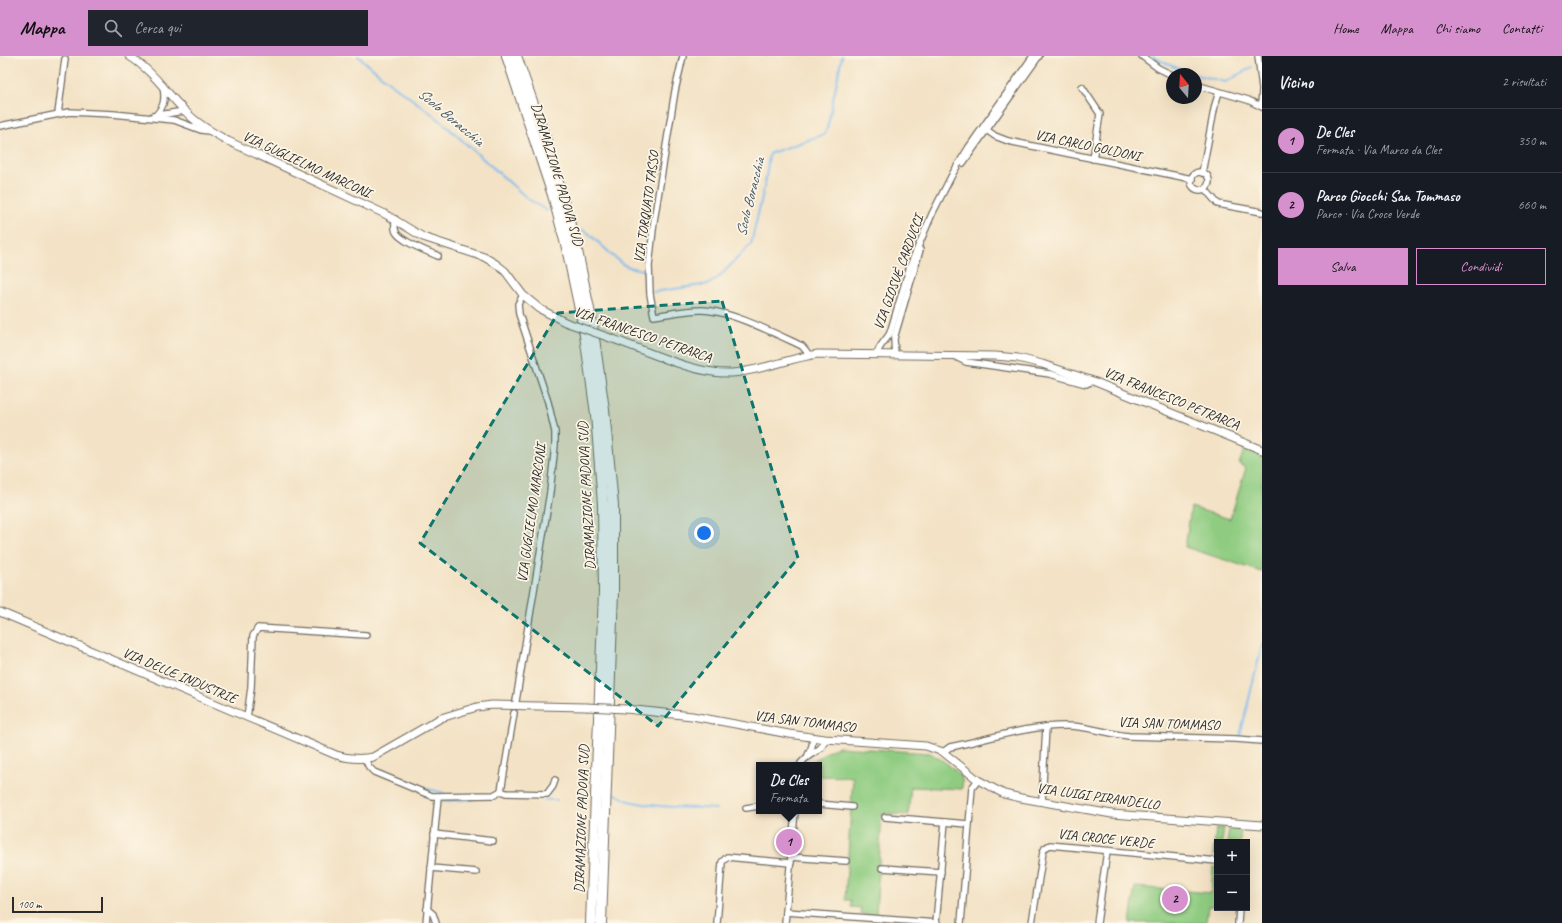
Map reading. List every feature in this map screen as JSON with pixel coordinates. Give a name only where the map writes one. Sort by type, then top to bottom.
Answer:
[{"type":"highway","name":"DIRAMAZIONE PADOVA SUD","points":[[507,56],[553,195],[584,328],[596,414],[603,504],[604,592],[591,923]]},
{"type":"highway","name":"DIRAMAZIONE PADOVA SUD","points":[[516,56],[546,141],[576,246],[592,324],[604,410],[613,505],[613,591],[601,923]]},
{"type":"street","points":[[129,56],[146,68],[185,111],[180,119],[174,120]]},
{"type":"street","name":"VIA TORQUATO TASSO","points":[[683,56],[675,91],[654,221],[649,266],[650,294],[654,316],[700,310],[712,311],[757,326],[802,346],[807,352],[807,355]]},
{"type":"street","name":"VIA GIOSUÈ CARDUCCI","points":[[877,355],[879,347],[887,339],[890,333],[910,266],[932,214],[953,173],[1033,56]]},
{"type":"street","name":"VIA GIOSUÈ CARDUCCI","points":[[895,355],[894,339],[923,242],[945,194],[984,129],[1039,56]]},
{"type":"street","points":[[1142,56],[1158,68],[1166,71]]},
{"type":"street","points":[[1202,87],[1248,100],[1262,106],[1262,89],[1258,56]]},
{"type":"street","points":[[58,114],[65,59]]},
{"type":"street","points":[[156,116],[162,109],[164,103],[165,97],[163,86]]},
{"type":"street","points":[[1082,87],[1100,114],[1093,159]]},
{"type":"street","points":[[1202,173],[1215,105],[1219,92]]},
{"type":"street","name":"VIA GUGLIELMO MARCONI","points":[[148,118],[185,111],[209,131],[228,141],[395,219],[433,241],[475,254],[496,264],[505,271],[522,294],[518,304],[518,314],[548,402],[555,432],[555,445],[550,492],[516,701]]},
{"type":"street","name":"VIA GUGLIELMO MARCONI","points":[[0,126],[69,112],[174,120],[200,130],[209,131]]},
{"type":"street","name":"VIA CARLO GOLDONI","points":[[984,129],[995,136],[1008,141],[1192,179]]},
{"type":"street","points":[[1202,173],[1206,175],[1209,180],[1205,189],[1201,190],[1195,188],[1192,184],[1192,179],[1196,174],[1202,173]]},
{"type":"street","points":[[1205,189],[1218,204],[1262,212]]},
{"type":"street","points":[[395,219],[395,228],[398,235],[418,248],[438,256]]},
{"type":"street","name":"VIA FRANCESCO PETRARCA","points":[[522,294],[540,310],[566,322],[690,367],[722,373],[747,371],[807,355],[952,355],[1018,358],[1061,369],[1093,381],[1262,450]]},
{"type":"street","name":"VIA FRANCESCO PETRARCA","points":[[952,355],[966,362],[1050,374],[1086,384],[1093,381]]},
{"type":"street","name":"VIA DELLE INDUSTRIE","points":[[0,612],[336,755],[351,759]]},
{"type":"street","points":[[247,717],[251,688],[253,636],[258,628],[366,635]]},
{"type":"street","name":"VIA SAN TOMMASO","points":[[351,759],[365,759],[372,757],[441,718],[477,707],[492,705],[626,709],[692,716],[825,739],[926,746],[944,752],[950,747],[1020,731],[1046,727],[1070,726],[1128,736],[1262,741]]},
{"type":"street","points":[[365,759],[369,767],[374,772],[405,786],[438,797],[498,794],[501,791],[514,713]]},
{"type":"street","points":[[1042,802],[1046,727]]},
{"type":"street","points":[[802,762],[808,755],[812,746],[813,737]]},
{"type":"street","points":[[808,755],[820,748],[825,739]]},
{"type":"street","name":"VIA LUIGI PIRANDELLO","points":[[944,752],[978,780],[1004,794],[1112,814],[1262,825]]},
{"type":"street","points":[[501,791],[506,793],[547,794],[553,786],[555,780]]},
{"type":"street","points":[[961,923],[972,788],[978,780]]},
{"type":"street","points":[[426,923],[438,797]]},
{"type":"street","points":[[822,804],[852,807]]},
{"type":"street","points":[[746,808],[756,806]]},
{"type":"street","points":[[785,923],[795,814]]},
{"type":"street","points":[[885,817],[968,824]]},
{"type":"street","points":[[786,912],[936,923],[945,822]]},
{"type":"street","points":[[434,834],[493,841]]},
{"type":"street","name":"VIA CROCE VERDE","points":[[1032,923],[1043,852],[1045,848],[1050,845],[1056,844],[1107,851],[1214,861]]},
{"type":"street","points":[[1097,923],[1107,851]]},
{"type":"street","points":[[717,923],[722,862],[724,859],[727,857],[791,863]]},
{"type":"street","points":[[791,857],[846,861]]},
{"type":"street","points":[[431,868],[476,872]]},
{"type":"street","points":[[882,868],[941,872]]},
{"type":"street","points":[[427,909],[433,914],[436,923]]},
{"type":"street","points":[[1238,923],[1239,911]]},
{"type":"highlighted area","points":[[722,301],[798,558],[658,726],[420,543],[558,313]]},
{"type":"green space","points":[[1245,447],[1262,455],[1262,572],[1185,547],[1191,507],[1230,519],[1246,468],[1239,464]]},
{"type":"green space","points":[[839,747],[930,753],[953,769],[960,776],[962,781],[962,789],[911,787],[908,815],[882,813],[876,915],[860,914],[861,908],[851,907],[851,900],[845,900],[853,777],[822,776],[822,762],[812,762],[830,750]]},
{"type":"green space","points":[[1216,828],[1224,828],[1222,839],[1215,839]]},
{"type":"green space","points":[[1229,829],[1241,829],[1240,839],[1227,839]]},
{"type":"green space","points":[[1214,867],[1214,906],[1208,906],[1206,923],[1130,923],[1135,887],[1211,893]]},
{"type":"waterway","name":"Scolo Boracchia","points":[[358,56],[385,79],[436,117],[527,198],[547,211]]},
{"type":"waterway","name":"Scolo Boracchia","points":[[653,292],[709,284],[719,277],[751,244],[765,184],[769,156],[771,153],[825,134],[842,56]]},
{"type":"waterway","name":"Scolo Boracchia","points":[[1153,56],[1177,68]]},
{"type":"waterway","name":"Scolo Boracchia","points":[[1202,76],[1226,82],[1252,67]]},
{"type":"waterway","name":"Scolo Boracchia","points":[[581,230],[587,232],[622,264],[632,268],[644,270],[646,292]]},
{"type":"waterway","points":[[1240,736],[1262,645]]},
{"type":"waterway","points":[[381,770],[420,787],[444,793]]},
{"type":"waterway","points":[[580,802],[585,800],[586,793],[589,791]]},
{"type":"waterway","points":[[613,793],[627,800],[640,803],[661,806],[716,809]]},
{"type":"waterway","points":[[443,801],[473,799]]},
{"type":"waterway","points":[[545,800],[557,800]]},
{"type":"place","name":"De Cles","points":[[789,842]]},
{"type":"place","name":"Parco Giocchi San Tommaso","points":[[1175,899]]}]
